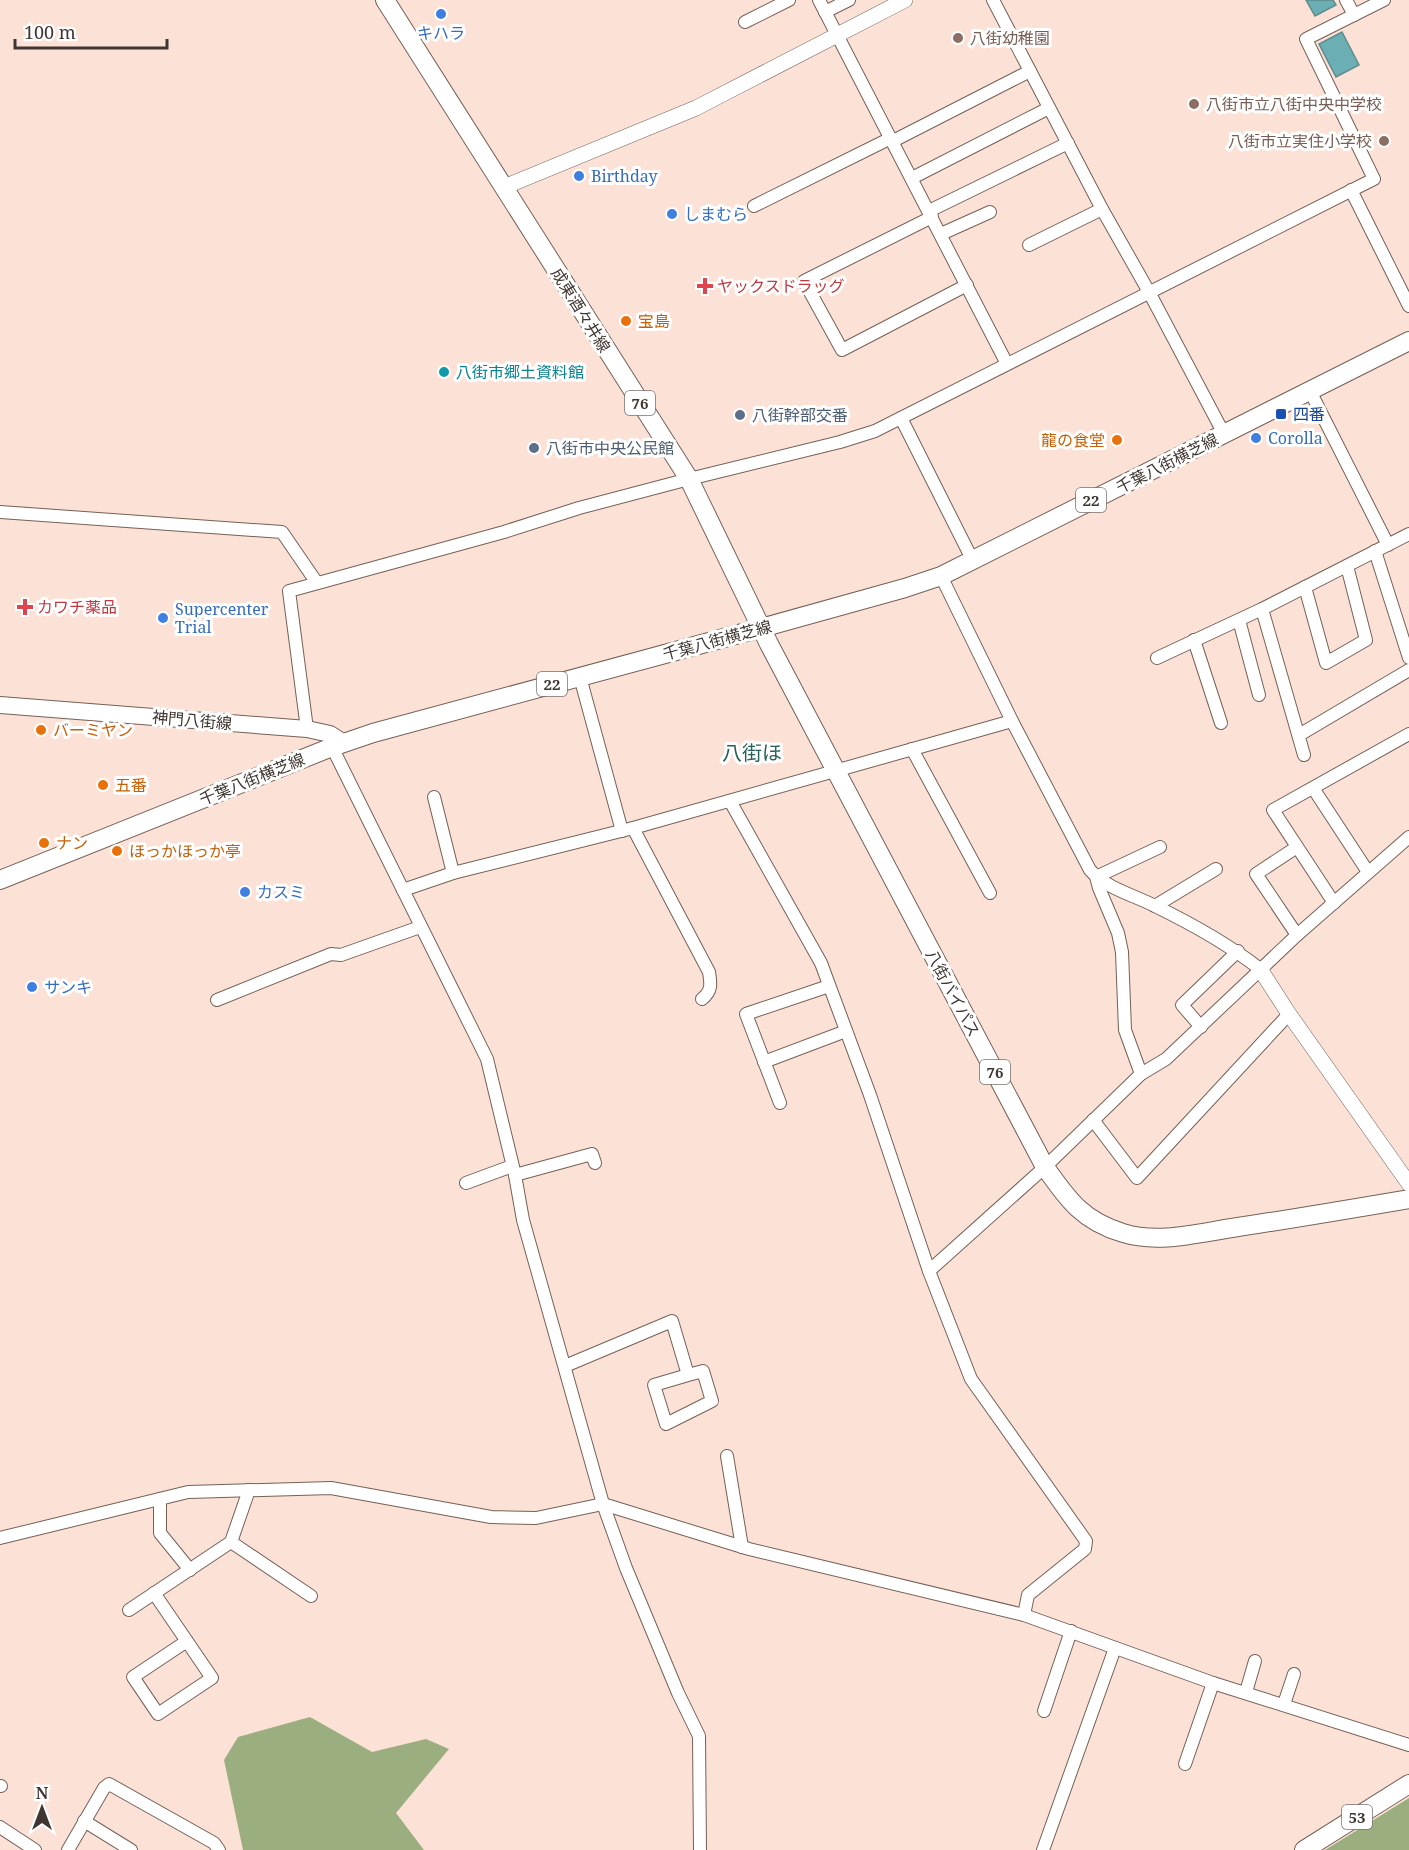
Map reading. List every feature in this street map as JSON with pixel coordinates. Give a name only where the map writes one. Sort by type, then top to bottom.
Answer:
[{"type":"main road","name":"成東酒々井線","points":[[385,0],[689,479],[761,628]]},
{"type":"main road","name":"千葉八街横芝線","points":[[0,880],[373,733],[761,628],[941,576],[1409,341]]},
{"type":"main road","name":"八街バイパス","points":[[761,628],[1045,1167],[1067,1199],[1085,1215],[1124,1234],[1147,1238],[1244,1226],[1409,1199]]},
{"type":"main road","name":"神門八街線","points":[[0,705],[307,729],[330,734],[338,745]]},
{"type":"main road","name":"53","points":[[1304,1850],[1409,1784]]},
{"type":"street","points":[[745,22],[789,0]]},
{"type":"street","points":[[819,0],[1007,364]]},
{"type":"street","points":[[825,12],[849,0]]},
{"type":"street","points":[[504,187],[696,108],[903,0]]},
{"type":"street","points":[[993,0],[1102,209],[1224,434]]},
{"type":"street","points":[[1346,0],[1354,15]]},
{"type":"street","points":[[307,729],[290,591],[504,532],[579,508],[840,442],[875,431],[1374,179],[1306,39],[1384,0]]},
{"type":"street","points":[[754,206],[1030,71]]},
{"type":"street","points":[[912,178],[1049,108]]},
{"type":"street","points":[[967,285],[842,350],[804,281],[1068,143]]},
{"type":"street","points":[[1351,190],[1409,306]]},
{"type":"street","points":[[1029,245],[1102,209]]},
{"type":"street","points":[[941,234],[990,212]]},
{"type":"street","points":[[1310,391],[1388,545]]},
{"type":"street","points":[[901,418],[973,561]]},
{"type":"street","points":[[0,512],[282,532],[317,583]]},
{"type":"street","points":[[1157,658],[1262,609],[1409,534]]},
{"type":"street","points":[[1375,551],[1409,658]]},
{"type":"street","points":[[1305,587],[1326,663],[1366,640],[1347,566]]},
{"type":"street","points":[[941,576],[1012,721],[1090,870],[1105,883],[1155,906],[1238,951],[1260,969],[1409,1184]]},
{"type":"street","points":[[1262,609],[1304,755]]},
{"type":"street","points":[[1239,620],[1258,694]]},
{"type":"street","points":[[1194,640],[1221,723]]},
{"type":"street","points":[[1299,735],[1409,670]]},
{"type":"street","points":[[580,676],[627,829],[709,972],[711,989],[702,999]]},
{"type":"street","points":[[403,890],[453,873],[730,801],[1012,721]]},
{"type":"street","points":[[1334,903],[1273,810],[1409,734]]},
{"type":"street","points":[[338,745],[420,927],[487,1059],[514,1171],[523,1220],[603,1504],[626,1568],[678,1693],[699,1736],[700,1850]]},
{"type":"street","points":[[912,749],[990,893]]},
{"type":"street","points":[[1313,788],[1368,872]]},
{"type":"street","points":[[434,797],[453,873]]},
{"type":"street","points":[[730,801],[821,963],[929,1271],[971,1379],[1086,1541],[1085,1549],[1028,1595],[1024,1615]]},
{"type":"street","points":[[929,1271],[1045,1167],[1141,1074],[1166,1059],[1297,935],[1409,837]]},
{"type":"street","points":[[1096,877],[1160,847]]},
{"type":"street","points":[[1297,847],[1256,874],[1297,935]]},
{"type":"street","points":[[1155,906],[1216,869]]},
{"type":"street","points":[[1096,877],[1118,933],[1122,952],[1125,1030],[1141,1074]]},
{"type":"street","points":[[218,1000],[330,954],[342,955],[420,927]]},
{"type":"street","points":[[1201,1028],[1182,1005],[1238,951]]},
{"type":"street","points":[[780,1103],[746,1014],[829,986]]},
{"type":"street","points":[[1093,1120],[1137,1178],[1289,1014]]},
{"type":"street","points":[[764,1062],[846,1031]]},
{"type":"street","points":[[466,1183],[592,1154],[595,1163]]},
{"type":"street","points":[[565,1366],[672,1321],[688,1375]]},
{"type":"street","points":[[703,1371],[712,1401],[666,1424],[654,1384],[688,1375],[703,1371]]},
{"type":"street","points":[[727,1456],[742,1547]]},
{"type":"street","points":[[0,1538],[188,1492],[331,1488],[491,1516],[537,1518],[603,1504],[742,1547],[1024,1615],[1213,1683],[1409,1745]]},
{"type":"street","points":[[129,1610],[231,1542],[249,1490]]},
{"type":"street","points":[[160,1499],[160,1533],[190,1570]]},
{"type":"street","points":[[231,1542],[311,1596]]},
{"type":"street","points":[[154,1593],[187,1641],[212,1678],[158,1714],[133,1677],[187,1641]]},
{"type":"street","points":[[1044,1711],[1071,1631]]},
{"type":"street","points":[[1043,1850],[1115,1648]]},
{"type":"street","points":[[1246,1692],[1255,1661]]},
{"type":"street","points":[[1284,1704],[1294,1674]]},
{"type":"street","points":[[1185,1764],[1213,1683]]},
{"type":"street","points":[[68,1850],[104,1788],[109,1784],[214,1843],[219,1850]]},
{"type":"street","points":[[84,1821],[131,1850]]},
{"type":"street","points":[[0,1827],[16,1845],[35,1850]]},
{"type":"green space","points":[[310,1717],[372,1752],[426,1739],[449,1749],[396,1813],[424,1850],[243,1850],[224,1760],[238,1737]]},
{"type":"green space","points":[[1409,1798],[1409,1850],[1325,1850]]},
{"type":"water","points":[[1306,0],[1333,0],[1336,5],[1315,16]]},
{"type":"water","points":[[1342,32],[1359,65],[1336,77],[1319,44]]},
{"type":"place","name":"キハラ","points":[[441,14]]},
{"type":"place","name":"八街幼稚園","points":[[958,38]]},
{"type":"place","name":"八街市立八街中央中学校","points":[[1194,104]]},
{"type":"place","name":"八街市立実住小学校","points":[[1384,141]]},
{"type":"place","name":"Birthday","points":[[579,176]]},
{"type":"place","name":"しまむら","points":[[672,214]]},
{"type":"place","name":"ヤックスドラッグ","points":[[705,286]]},
{"type":"place","name":"宝島","points":[[626,321]]},
{"type":"place","name":"八街市郷土資料館","points":[[444,372]]},
{"type":"place","name":"四番","points":[[1281,414]]},
{"type":"place","name":"八街幹部交番","points":[[740,415]]},
{"type":"place","name":"Corolla","points":[[1256,438]]},
{"type":"place","name":"龍の食堂","points":[[1117,440]]},
{"type":"place","name":"八街市中央公民館","points":[[534,448]]},
{"type":"place","name":"カワチ薬品","points":[[25,607]]},
{"type":"place","name":"Supercenter Trial","points":[[163,618]]},
{"type":"place","name":"バーミヤン","points":[[41,730]]},
{"type":"place","name":"五番","points":[[103,785]]},
{"type":"place","name":"ナン","points":[[44,843]]},
{"type":"place","name":"ほっかほっか亭","points":[[117,851]]},
{"type":"place","name":"カスミ","points":[[245,892]]},
{"type":"place","name":"サンキ","points":[[32,987]]},
{"type":"district","name":"八街ほ","points":[[752,752]]}]
